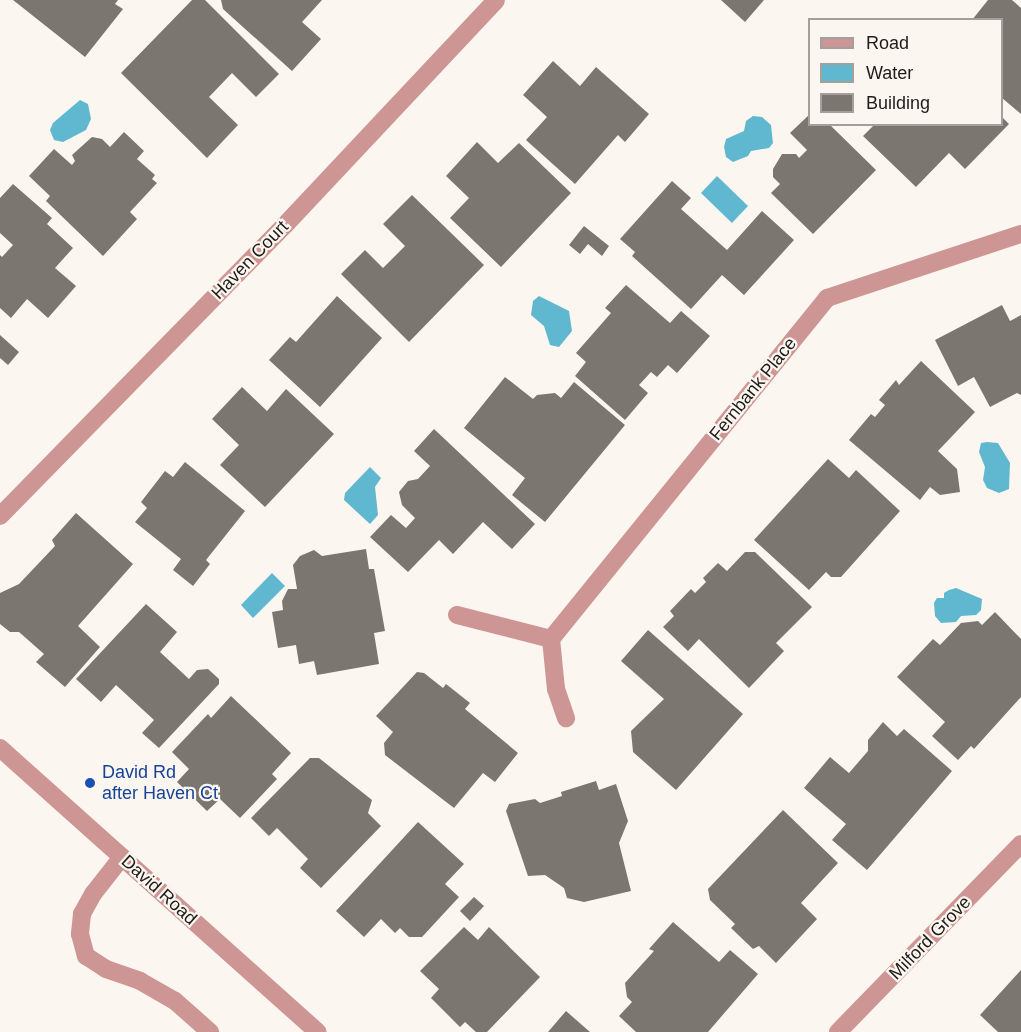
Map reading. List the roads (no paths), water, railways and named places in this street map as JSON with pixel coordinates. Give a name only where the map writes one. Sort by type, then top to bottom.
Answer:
[{"type":"street","name":"Haven Court","points":[[0,516],[285,225],[496,0]]},
{"type":"street","name":"Fernbank Place","points":[[551,639],[827,298],[1021,234]]},
{"type":"street","points":[[457,615],[551,639],[556,689],[566,718]]},
{"type":"street","name":"David Road","points":[[0,748],[318,1032]]},
{"type":"street","name":"Milford Grove","points":[[838,1032],[1021,844]]},
{"type":"street","points":[[122,857],[93,894],[82,914],[80,934],[86,956],[106,969],[140,981],[175,1001],[210,1032]]},
{"type":"water","points":[[80,100],[88,104],[91,119],[86,130],[63,142],[54,140],[50,130],[53,123]]},
{"type":"water","points":[[753,116],[762,117],[771,125],[773,143],[769,148],[751,151],[748,156],[733,162],[726,157],[724,147],[726,139],[744,131],[746,121]]},
{"type":"water","points":[[717,176],[748,206],[732,223],[701,193]]},
{"type":"water","points":[[539,296],[569,311],[572,331],[559,347],[550,345],[544,326],[531,315],[533,301]]},
{"type":"water","points":[[981,443],[998,443],[1010,463],[1009,489],[999,493],[987,488],[983,480],[985,467],[979,452]]},
{"type":"water","points":[[370,467],[381,478],[375,487],[378,515],[370,524],[344,500],[345,493]]},
{"type":"water","points":[[272,573],[285,586],[253,618],[241,605]]},
{"type":"water","points":[[956,588],[982,599],[981,610],[976,615],[961,616],[956,622],[941,623],[935,616],[934,603],[937,598],[944,598],[944,593]]},
{"type":"place","name":"David Rd after Haven Ct","points":[[90,783]]}]
